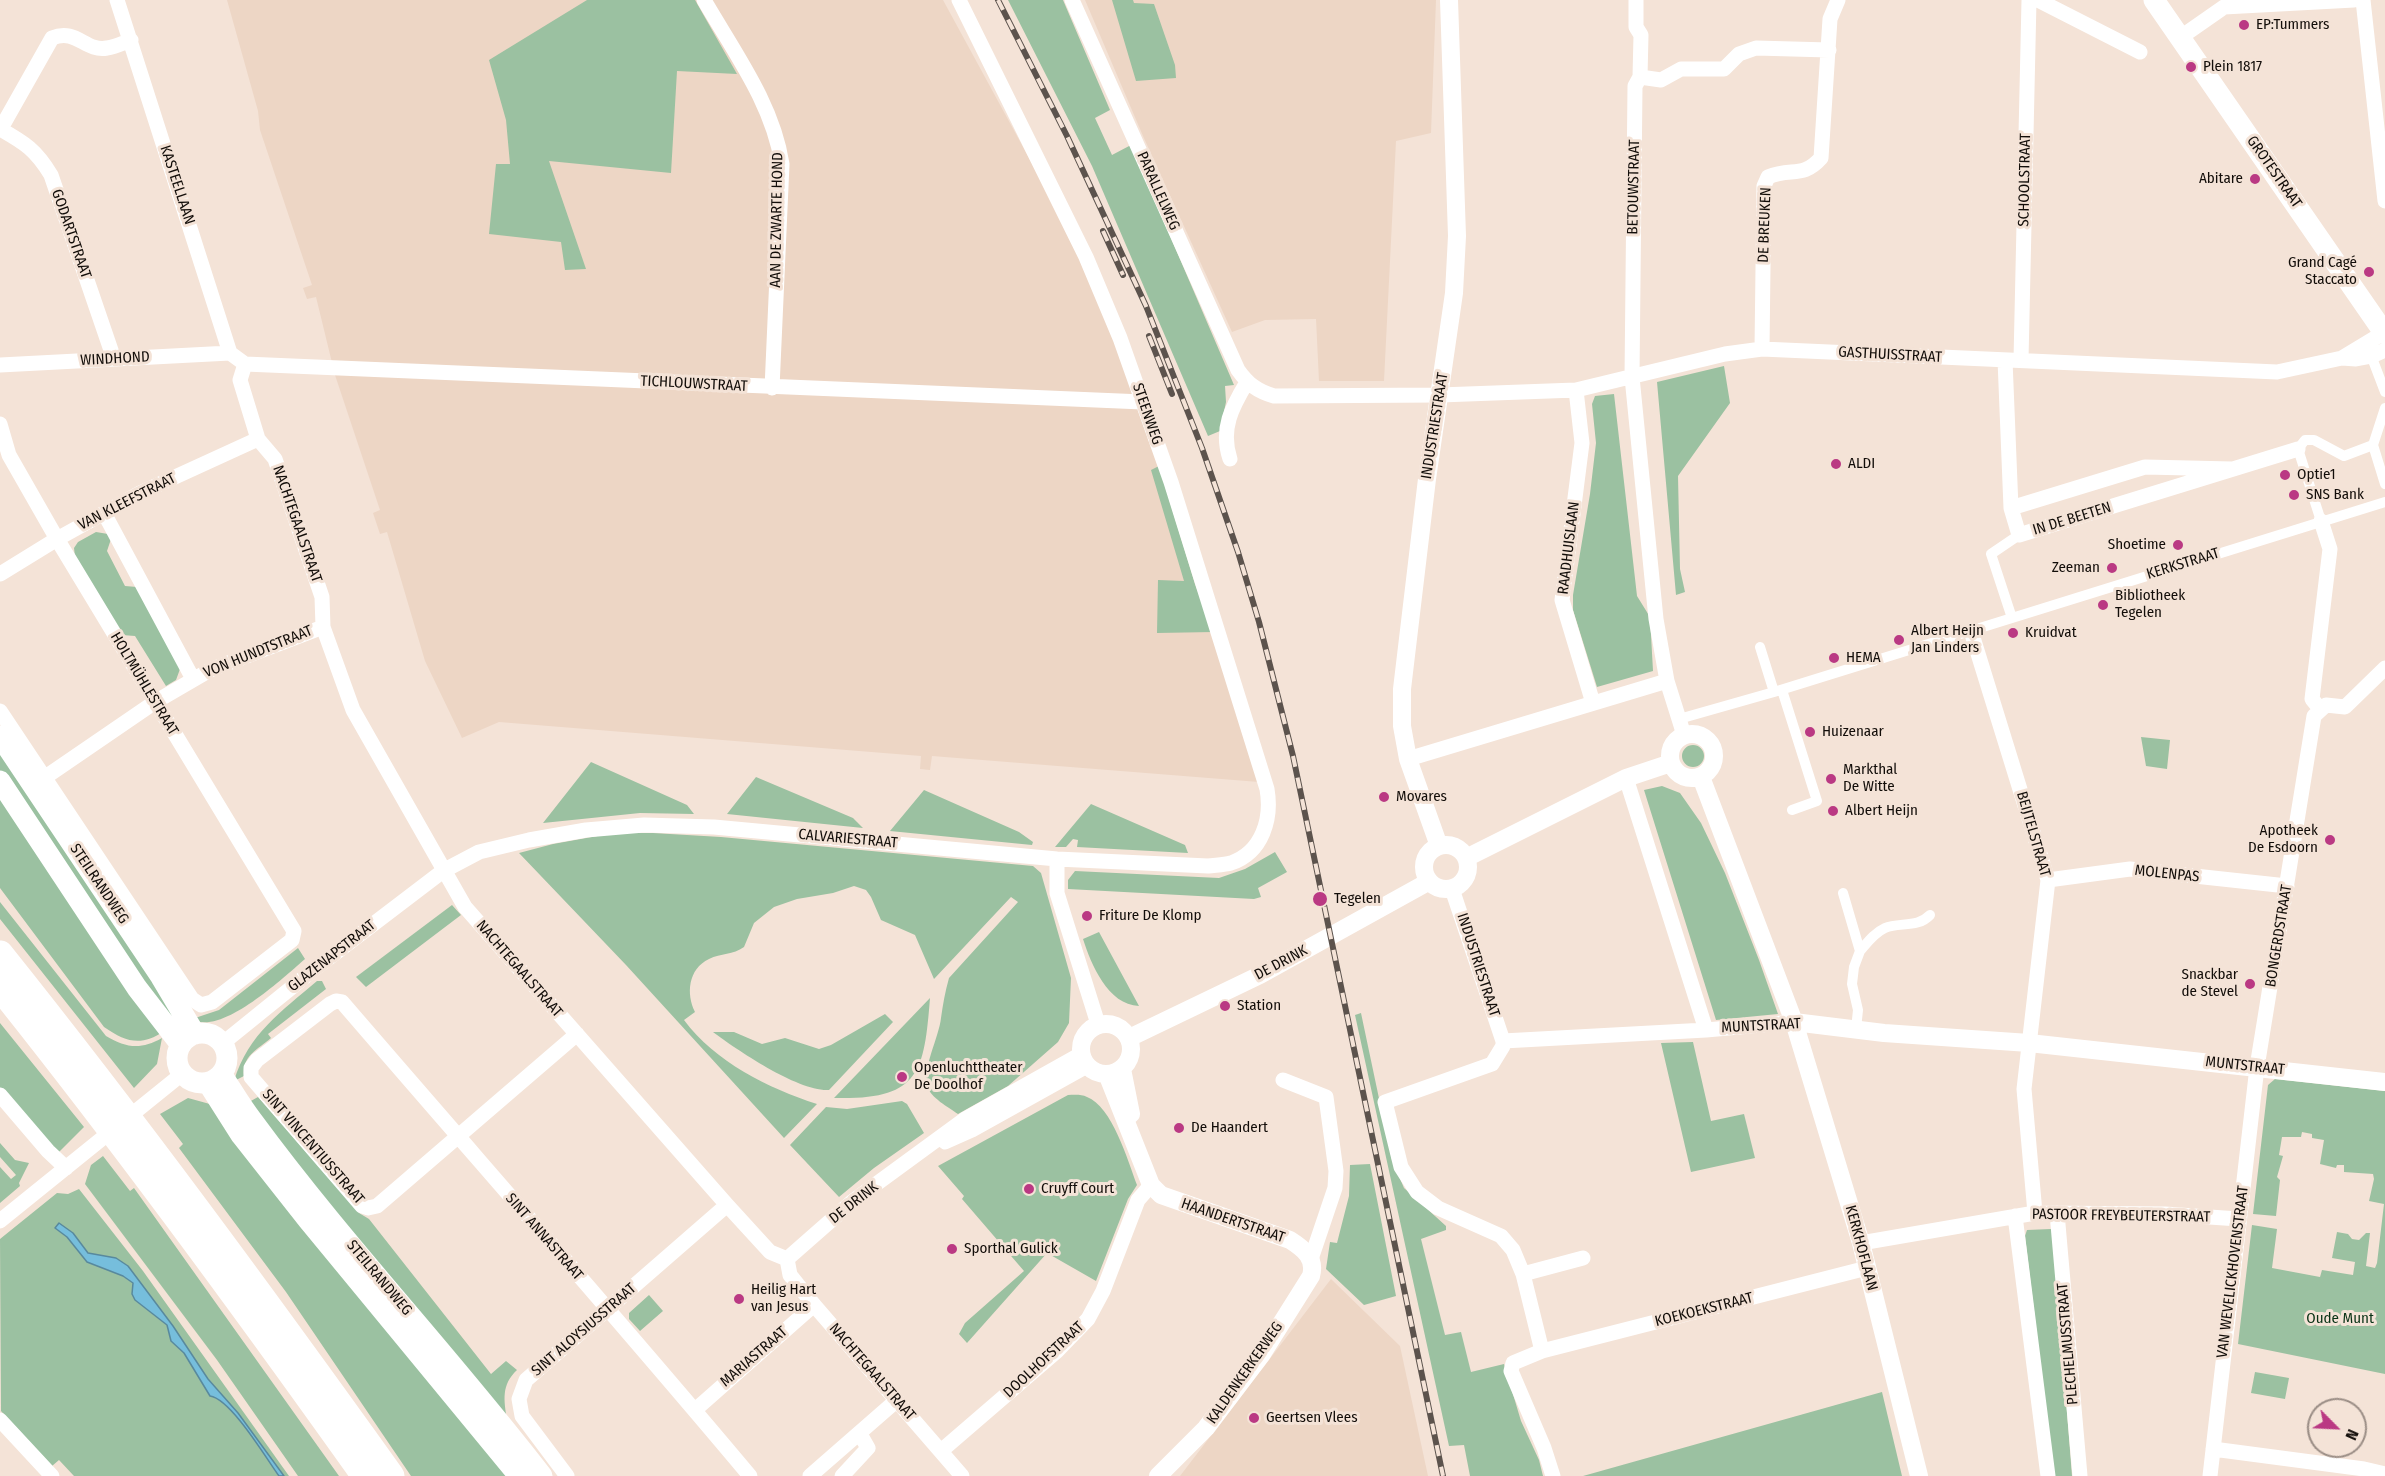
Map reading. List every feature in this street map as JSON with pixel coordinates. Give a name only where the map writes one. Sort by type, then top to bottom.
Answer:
[{"type":"highway","points":[[0,954],[91,1068],[232,1256],[391,1476]]},
{"type":"highway","points":[[0,987],[75,1081],[208,1257],[365,1476]]},
{"type":"main road","name":"GROTESTRAAT","points":[[2154,0],[2367,306],[2380,338]]},
{"type":"main road","name":"STEILRANDWEG","points":[[0,736],[161,977],[188,1039]]},
{"type":"main road","name":"STEILRANDWEG","points":[[0,781],[137,988],[188,1039]]},
{"type":"main road","points":[[205,1032],[215,1036],[223,1043],[228,1059],[215,1079],[189,1080],[182,1074],[177,1060],[188,1039],[205,1032]]},
{"type":"main road","name":"STEILRANDWEG","points":[[215,1079],[241,1135],[308,1221],[519,1476]]},
{"type":"main road","name":"STEILRANDWEG","points":[[215,1079],[502,1424],[542,1476]]},
{"type":"street","name":"KASTEELLAAN","points":[[117,0],[230,353]]},
{"type":"street","name":"AAN DE ZWARTE HOND","points":[[704,0],[769,115],[778,139],[782,164],[771,388]]},
{"type":"street","name":"STEENWEG","points":[[959,0],[1086,257],[1120,338],[1143,402],[1185,526],[1268,789],[1270,806],[1268,820],[1264,833],[1254,846]]},
{"type":"street","name":"PARALLELWEG","points":[[1071,0],[1238,370],[1247,382]]},
{"type":"street","name":"INDUSTRIESTRAAT","points":[[1439,846],[1408,759],[1402,726],[1402,689],[1427,478],[1454,293],[1457,236],[1449,0]]},
{"type":"street","name":"BETOUWSTRAAT","points":[[1632,377],[1635,86],[1640,77],[1641,35],[1636,27],[1636,0]]},
{"type":"street","name":"DE BREUKEN","points":[[1762,349],[1764,186],[1768,177],[1780,172],[1801,172],[1812,168],[1821,158],[1830,19],[1838,0]]},
{"type":"street","name":"SCHOOLSTRAAT","points":[[2021,360],[2029,0]]},
{"type":"street","points":[[2038,0],[2140,52]]},
{"type":"street","points":[[2181,38],[2224,7],[2354,0]]},
{"type":"street","points":[[2363,0],[2385,201]]},
{"type":"street","points":[[0,130],[52,38],[62,34],[72,36],[94,47],[107,49],[130,40]]},
{"type":"street","points":[[1640,77],[1661,80],[1681,69],[1724,69],[1739,54],[1756,48],[1829,50]]},
{"type":"street","name":"GODARTSTRAAT","points":[[0,130],[26,143],[40,156],[51,175],[114,358]]},
{"type":"street","points":[[2380,338],[2385,391]]},
{"type":"street","name":"GASTHUISSTRAAT","points":[[1440,394],[1576,390],[1725,354],[1762,349],[2277,372],[2342,358],[2356,359],[2380,338]]},
{"type":"street","points":[[230,353],[245,364]]},
{"type":"street","name":"WINDHOND","points":[[0,365],[230,353]]},
{"type":"street","points":[[2005,360],[2011,508]]},
{"type":"street","name":"TICHLOUWSTRAAT","points":[[245,364],[1143,402]]},
{"type":"street","name":"NACHTEGAALSTRAAT","points":[[245,364],[240,380],[258,438],[275,459],[322,597],[323,627],[353,710],[465,908],[770,1252],[787,1258],[790,1275],[814,1305],[962,1476]]},
{"type":"street","points":[[1632,377],[1656,619],[1667,681],[1682,727],[1703,737],[1713,749],[1714,763],[1701,777],[1694,779],[1681,776],[1671,763],[1672,747],[1682,727]]},
{"type":"street","points":[[1230,459],[1226,447],[1226,425],[1232,406],[1247,382],[1258,391],[1274,396],[1440,394]]},
{"type":"street","name":"RAADHUISLAAN","points":[[1576,390],[1582,443],[1562,600],[1593,703]]},
{"type":"street","points":[[2385,408],[2373,445],[2385,484]]},
{"type":"street","name":"HOLTMÜHLESTRAAT","points":[[0,424],[9,455],[57,539],[294,932],[292,940],[212,1002],[201,1005],[192,999],[44,778]]},
{"type":"street","name":"VAN KLEEFSTRAAT","points":[[0,574],[140,493],[258,438]]},
{"type":"street","points":[[2373,445],[2344,456],[2314,440],[2305,440],[2298,449],[2330,549],[2312,699],[2320,709],[2326,705],[2345,708],[2385,668]]},
{"type":"street","name":"IN DE BEETEN","points":[[2232,469],[2145,467],[2011,508],[2019,535],[2298,449]]},
{"type":"street","name":"KERKSTRAAT","points":[[1682,727],[1778,691],[2385,502]]},
{"type":"street","points":[[104,513],[193,679]]},
{"type":"street","points":[[2012,618],[1991,554],[2019,535]]},
{"type":"street","name":"VON HUNDTSTRAAT","points":[[44,778],[155,702],[193,679],[210,670],[323,627]]},
{"type":"street","name":"BEIJTELSTRAAT","points":[[1971,631],[2048,880],[2029,1043]]},
{"type":"street","points":[[1760,646],[1817,801],[1792,810]]},
{"type":"street","points":[[1408,759],[1667,681]]},
{"type":"street","name":"BONGERDSTRAAT","points":[[2257,1067],[2314,716],[2320,709]]},
{"type":"street","points":[[0,711],[44,778]]},
{"type":"street","points":[[1466,858],[1626,778],[1671,763]]},
{"type":"street","points":[[1701,777],[1794,1022]]},
{"type":"street","points":[[1626,778],[1706,1030]]},
{"type":"street","name":"CALVARIESTRAAT","points":[[443,871],[479,852],[529,840],[586,830],[644,825],[714,827],[1057,859],[1208,866],[1232,862],[1254,846]]},
{"type":"street","points":[[1439,846],[1455,847],[1466,858],[1467,875],[1452,889],[1439,889],[1428,882],[1423,871],[1424,861],[1429,852],[1439,846]]},
{"type":"street","points":[[1057,859],[1058,893],[1098,1024]]},
{"type":"street","name":"MOLENPAS","points":[[2048,880],[2130,869],[2287,886]]},
{"type":"street","name":"GLAZENAPSTRAAT","points":[[223,1043],[316,967],[443,871]]},
{"type":"street","name":"DE DRINK","points":[[1129,1038],[1260,975],[1428,882]]},
{"type":"street","name":"INDUSTRIESTRAAT","points":[[1452,889],[1503,1041]]},
{"type":"street","points":[[1843,893],[1860,951]]},
{"type":"street","points":[[1856,1029],[1858,1010],[1852,984],[1854,967],[1860,951],[1875,934],[1885,928],[1898,924],[1913,924],[1925,920],[1930,915]]},
{"type":"street","name":"SINT VINCENTIUSSTRAAT","points":[[336,1000],[257,1060],[252,1068],[251,1077],[362,1206],[368,1208],[377,1206],[577,1034]]},
{"type":"street","name":"SINT ANNASTRAAT","points":[[336,1000],[342,1002],[750,1476]]},
{"type":"street","name":"MUNTSTRAAT","points":[[1503,1041],[1706,1030],[1794,1022],[2029,1043],[2385,1082]]},
{"type":"street","name":"KERKHOFLAAN","points":[[1794,1022],[1861,1243],[1919,1476]]},
{"type":"street","points":[[1098,1024],[1116,1025],[1129,1038],[1131,1055],[1114,1071],[1096,1072],[1084,1060],[1081,1044],[1084,1036],[1098,1024]]},
{"type":"street","points":[[1503,1041],[1503,1046],[1492,1064],[1385,1102],[1401,1167],[1417,1192],[1438,1208],[1501,1236],[1513,1250],[1523,1274],[1542,1351]]},
{"type":"street","points":[[2029,1043],[2024,1089],[2035,1213]]},
{"type":"street","name":"DE DRINK","points":[[787,1258],[853,1201],[965,1119],[1084,1060]]},
{"type":"street","name":"VAN WEVELICKHOVENSTRAAT","points":[[2210,1476],[2257,1067]]},
{"type":"street","points":[[1114,1071],[1140,1157],[1151,1185]]},
{"type":"street","points":[[0,1221],[182,1074]]},
{"type":"street","points":[[1283,1080],[1326,1097],[1336,1171],[1335,1188],[1311,1259]]},
{"type":"street","points":[[0,1095],[48,1151],[66,1168]]},
{"type":"street","name":"HAANDERTSTRAAT","points":[[1151,1185],[1161,1195],[1174,1201],[1290,1240],[1305,1250],[1311,1259]]},
{"type":"street","name":"DOOLHOFSTRAAT","points":[[941,1451],[1057,1351],[1088,1319],[1102,1291],[1138,1200],[1151,1185]]},
{"type":"street","name":"SINT ALOYSIUSSTRAAT","points":[[567,1476],[522,1416],[519,1400],[526,1380],[727,1205]]},
{"type":"street","name":"PASTOOR FREYBEUTERSTRAAT","points":[[1861,1243],[2035,1213],[2165,1214],[2239,1219]]},
{"type":"street","name":"PLECHELMUSSTRAAT","points":[[2057,1213],[2080,1476]]},
{"type":"street","points":[[2015,1216],[2048,1476]]},
{"type":"street","points":[[1523,1274],[1583,1258]]},
{"type":"street","name":"KALDENKERKERWEG","points":[[1158,1476],[1206,1428],[1262,1354],[1311,1276],[1313,1268],[1311,1259]]},
{"type":"street","name":"KOEKOEKSTRAAT","points":[[1553,1476],[1544,1448],[1511,1371],[1513,1363],[1542,1351],[1867,1268]]},
{"type":"street","name":"MARIASTRAAT","points":[[694,1410],[814,1305]]},
{"type":"street","points":[[810,1476],[897,1400]]},
{"type":"street","points":[[0,1420],[52,1476]]},
{"type":"street","points":[[842,1476],[868,1448],[860,1434]]},
{"type":"street","points":[[2213,1449],[2325,1463],[2385,1474]]},
{"type":"shaded area","points":[[227,0],[943,0],[1103,294],[1259,782],[932,756],[930,770],[920,769],[921,756],[499,722],[462,738],[425,661],[387,532],[380,534],[373,513],[380,510],[335,375],[316,297],[307,299],[303,288],[312,285],[260,130],[258,111]]},
{"type":"shaded area","points":[[1085,0],[1436,0],[1431,133],[1396,141],[1384,381],[1319,381],[1316,319],[1265,320],[1232,332],[1143,136]]},
{"type":"shaded area","points":[[1331,1279],[1400,1346],[1428,1476],[1180,1476]]},
{"type":"green space","points":[[587,0],[695,0],[737,74],[677,71],[671,173],[549,161],[586,269],[565,270],[561,242],[489,234],[496,164],[510,164],[506,120],[489,60]]},
{"type":"green space","points":[[1008,0],[1063,0],[1110,110],[1095,118],[1112,155],[1131,145],[1234,385],[1225,386],[1226,402],[1220,431],[1208,436],[1092,166]]},
{"type":"green space","points":[[1112,0],[1133,0],[1134,3],[1154,4],[1175,65],[1176,78],[1136,81]]},
{"type":"green space","points":[[1724,366],[1730,403],[1678,476],[1680,569],[1685,592],[1676,595],[1657,382]]},
{"type":"green space","points":[[1614,394],[1637,596],[1650,617],[1653,671],[1597,687],[1573,610],[1573,595],[1596,443],[1592,404],[1595,396]]},
{"type":"green space","points":[[1159,466],[1195,584],[1213,632],[1157,633],[1158,580],[1184,581],[1151,470]]},
{"type":"green space","points":[[96,532],[108,534],[111,539],[107,551],[125,586],[137,587],[180,669],[176,680],[166,686],[135,636],[122,635],[75,557],[74,548],[78,542]]},
{"type":"green space","points":[[2141,737],[2170,740],[2167,769],[2146,766]]},
{"type":"green space","points":[[1693,745],[1701,748],[1704,756],[1701,764],[1693,767],[1685,764],[1682,756],[1685,748]]},
{"type":"green space","points":[[0,748],[178,1019],[172,1025],[0,771]]},
{"type":"green space","points":[[591,762],[687,805],[694,814],[640,813],[543,823]]},
{"type":"green space","points":[[756,777],[853,818],[863,828],[727,814]]},
{"type":"green space","points":[[1662,786],[1680,793],[1701,823],[1725,873],[1778,1014],[1716,1020],[1644,790]]},
{"type":"green space","points":[[0,789],[164,1031],[148,1039],[134,1041],[119,1036],[104,1027],[0,888]]},
{"type":"green space","points":[[924,790],[1019,832],[1033,842],[1032,845],[890,831]]},
{"type":"green space","points":[[1091,804],[1185,845],[1188,853],[1077,847],[1078,840],[1073,839],[1066,847],[1055,847]]},
{"type":"green space","points":[[614,833],[721,837],[1033,866],[1041,873],[1071,978],[1069,1023],[1058,1042],[1008,1086],[958,1114],[932,1094],[926,1079],[940,1026],[949,978],[1018,902],[1011,897],[934,979],[915,935],[881,920],[866,890],[854,886],[833,893],[797,899],[774,907],[754,923],[744,947],[709,959],[697,969],[693,975],[690,990],[695,1012],[684,1020],[711,1049],[744,1072],[798,1098],[817,1104],[784,1138],[626,965],[519,853],[553,844]]},
{"type":"green space","points":[[1275,852],[1287,872],[1258,888],[1261,897],[1254,899],[1068,889],[1068,880],[1075,871],[1219,878],[1245,869]]},
{"type":"green space","points":[[0,902],[106,1036],[120,1043],[134,1046],[162,1038],[157,1064],[134,1088],[0,919]]},
{"type":"green space","points":[[452,905],[461,915],[366,987],[356,977]]},
{"type":"green space","points":[[1099,932],[1139,1006],[1118,999],[1096,971],[1083,939]]},
{"type":"green space","points":[[298,948],[305,959],[252,1002],[219,1020],[204,1022],[192,1019],[219,1010]]},
{"type":"green space","points":[[317,981],[322,981],[326,989],[268,1034],[271,1038],[245,1063],[244,1076],[234,1081],[240,1064],[257,1037],[279,1013]]},
{"type":"green space","points":[[930,998],[924,1046],[919,1064],[912,1077],[900,1087],[884,1094],[834,1098]]},
{"type":"green space","points":[[1361,1013],[1392,1160],[1404,1188],[1446,1226],[1446,1230],[1421,1239],[1445,1335],[1461,1332],[1471,1372],[1504,1364],[1521,1421],[1539,1460],[1543,1476],[1470,1476],[1464,1445],[1449,1446],[1355,1015]]},
{"type":"green space","points":[[885,1014],[893,1022],[829,1090],[816,1089],[785,1077],[752,1059],[713,1032],[734,1032],[762,1044],[785,1038],[819,1049],[831,1045]]},
{"type":"green space","points":[[0,1023],[84,1127],[58,1153],[0,1088]]},
{"type":"green space","points":[[1693,1042],[1711,1121],[1744,1114],[1755,1158],[1691,1172],[1661,1043]]},
{"type":"green space","name":"Oude Munt","points":[[2275,1079],[2385,1091],[2385,1374],[2238,1344],[2252,1225],[2277,1229],[2272,1268],[2320,1277],[2322,1270],[2353,1275],[2355,1262],[2332,1258],[2337,1232],[2348,1234],[2352,1239],[2359,1240],[2366,1233],[2370,1233],[2366,1266],[2375,1268],[2377,1263],[2384,1204],[2369,1201],[2373,1174],[2344,1172],[2344,1165],[2337,1165],[2336,1168],[2320,1164],[2324,1140],[2312,1138],[2312,1134],[2302,1132],[2301,1137],[2282,1137],[2279,1155],[2283,1156],[2277,1177],[2280,1180],[2276,1216],[2253,1214],[2268,1085]]},
{"type":"green space","points":[[1068,1095],[1087,1097],[1096,1102],[1104,1111],[1118,1135],[1137,1185],[1128,1199],[1096,1281],[1047,1253],[967,1343],[959,1334],[965,1323],[1024,1271],[962,1199],[964,1196],[938,1166]]},
{"type":"green space","points":[[258,1097],[359,1213],[369,1219],[491,1374],[506,1361],[517,1370],[506,1387],[507,1420],[350,1237],[249,1102]]},
{"type":"green space","points":[[188,1098],[217,1106],[514,1476],[411,1476],[286,1292],[179,1148],[183,1144],[160,1114]]},
{"type":"green space","points":[[902,1101],[907,1104],[924,1133],[874,1168],[839,1197],[790,1145],[826,1107],[847,1109]]},
{"type":"green space","points":[[0,1143],[15,1160],[29,1163],[19,1183],[20,1186],[0,1203],[0,1167],[11,1179],[16,1175],[0,1157]]},
{"type":"green space","points":[[103,1156],[130,1191],[134,1188],[339,1476],[298,1476],[217,1360],[85,1184],[91,1165]]},
{"type":"green space","points":[[1370,1164],[1396,1296],[1364,1305],[1326,1269],[1330,1242],[1337,1243],[1349,1196],[1350,1165]]},
{"type":"green space","points":[[79,1189],[143,1271],[289,1476],[284,1476],[238,1413],[208,1379],[173,1326],[128,1266],[116,1258],[88,1253],[73,1233],[59,1224],[55,1228],[67,1237],[87,1262],[123,1276],[133,1283],[132,1294],[135,1300],[167,1325],[171,1341],[184,1353],[210,1396],[228,1407],[238,1418],[279,1476],[74,1476],[59,1460],[52,1466],[1,1411],[0,1239],[57,1193],[68,1194]]},
{"type":"green space","points":[[2051,1229],[2072,1476],[2054,1476],[2025,1236],[2027,1230]]},
{"type":"green space","points":[[649,1295],[663,1311],[640,1331],[629,1319],[629,1313]]},
{"type":"green space","points":[[2255,1372],[2289,1378],[2285,1399],[2251,1393]]},
{"type":"green space","points":[[1882,1392],[1902,1476],[1583,1476]]},
{"type":"water","points":[[59,1223],[73,1233],[88,1253],[116,1258],[128,1266],[173,1326],[208,1379],[238,1413],[284,1476],[279,1476],[248,1430],[228,1407],[210,1396],[184,1353],[171,1341],[167,1325],[135,1300],[132,1294],[133,1283],[123,1276],[87,1262],[67,1237],[55,1228]]},
{"type":"railway","points":[[998,0],[1067,136],[1146,306],[1202,448],[1238,552],[1259,622],[1293,756],[1443,1476]]},
{"type":"railway","points":[[1103,231],[1123,275]]},
{"type":"railway","points":[[1149,336],[1172,394]]},
{"type":"place","name":"EP:Tummers","points":[[2244,25]]},
{"type":"place","name":"Plein 1817","points":[[2191,67]]},
{"type":"place","name":"Abitare","points":[[2255,179]]},
{"type":"place","name":"Grand Cagé Staccato","points":[[2369,272]]},
{"type":"place","name":"ALDI","points":[[1836,464]]},
{"type":"place","name":"Optie1","points":[[2285,475]]},
{"type":"place","name":"SNS Bank","points":[[2294,495]]},
{"type":"place","name":"Shoetime","points":[[2178,545]]},
{"type":"place","name":"Zeeman","points":[[2112,568]]},
{"type":"place","name":"Bibliotheek Tegelen","points":[[2103,605]]},
{"type":"place","name":"Kruidvat","points":[[2013,633]]},
{"type":"place","name":"Albert Heijn Jan Linders","points":[[1899,640]]},
{"type":"place","name":"HEMA","points":[[1834,658]]},
{"type":"place","name":"Huizenaar","points":[[1810,732]]},
{"type":"place","name":"Markthal De Witte","points":[[1831,779]]},
{"type":"place","name":"Movares","points":[[1384,797]]},
{"type":"place","name":"Albert Heijn","points":[[1833,811]]},
{"type":"place","name":"Apotheek De Esdoorn","points":[[2330,840]]},
{"type":"place","name":"Tegelen","points":[[1320,899]]},
{"type":"place","name":"Friture De Klomp","points":[[1087,916]]},
{"type":"place","name":"Snackbar de Stevel","points":[[2250,984]]},
{"type":"place","name":"Station","points":[[1225,1006]]},
{"type":"place","name":"Openluchttheater De Doolhof","points":[[902,1077]]},
{"type":"place","name":"De Haandert","points":[[1179,1128]]},
{"type":"place","name":"Cruyff Court","points":[[1029,1189]]},
{"type":"place","name":"Sporthal Gulick","points":[[952,1249]]},
{"type":"place","name":"Heilig Hart van Jesus","points":[[739,1299]]},
{"type":"place","name":"Geertsen Vlees","points":[[1254,1418]]}]
